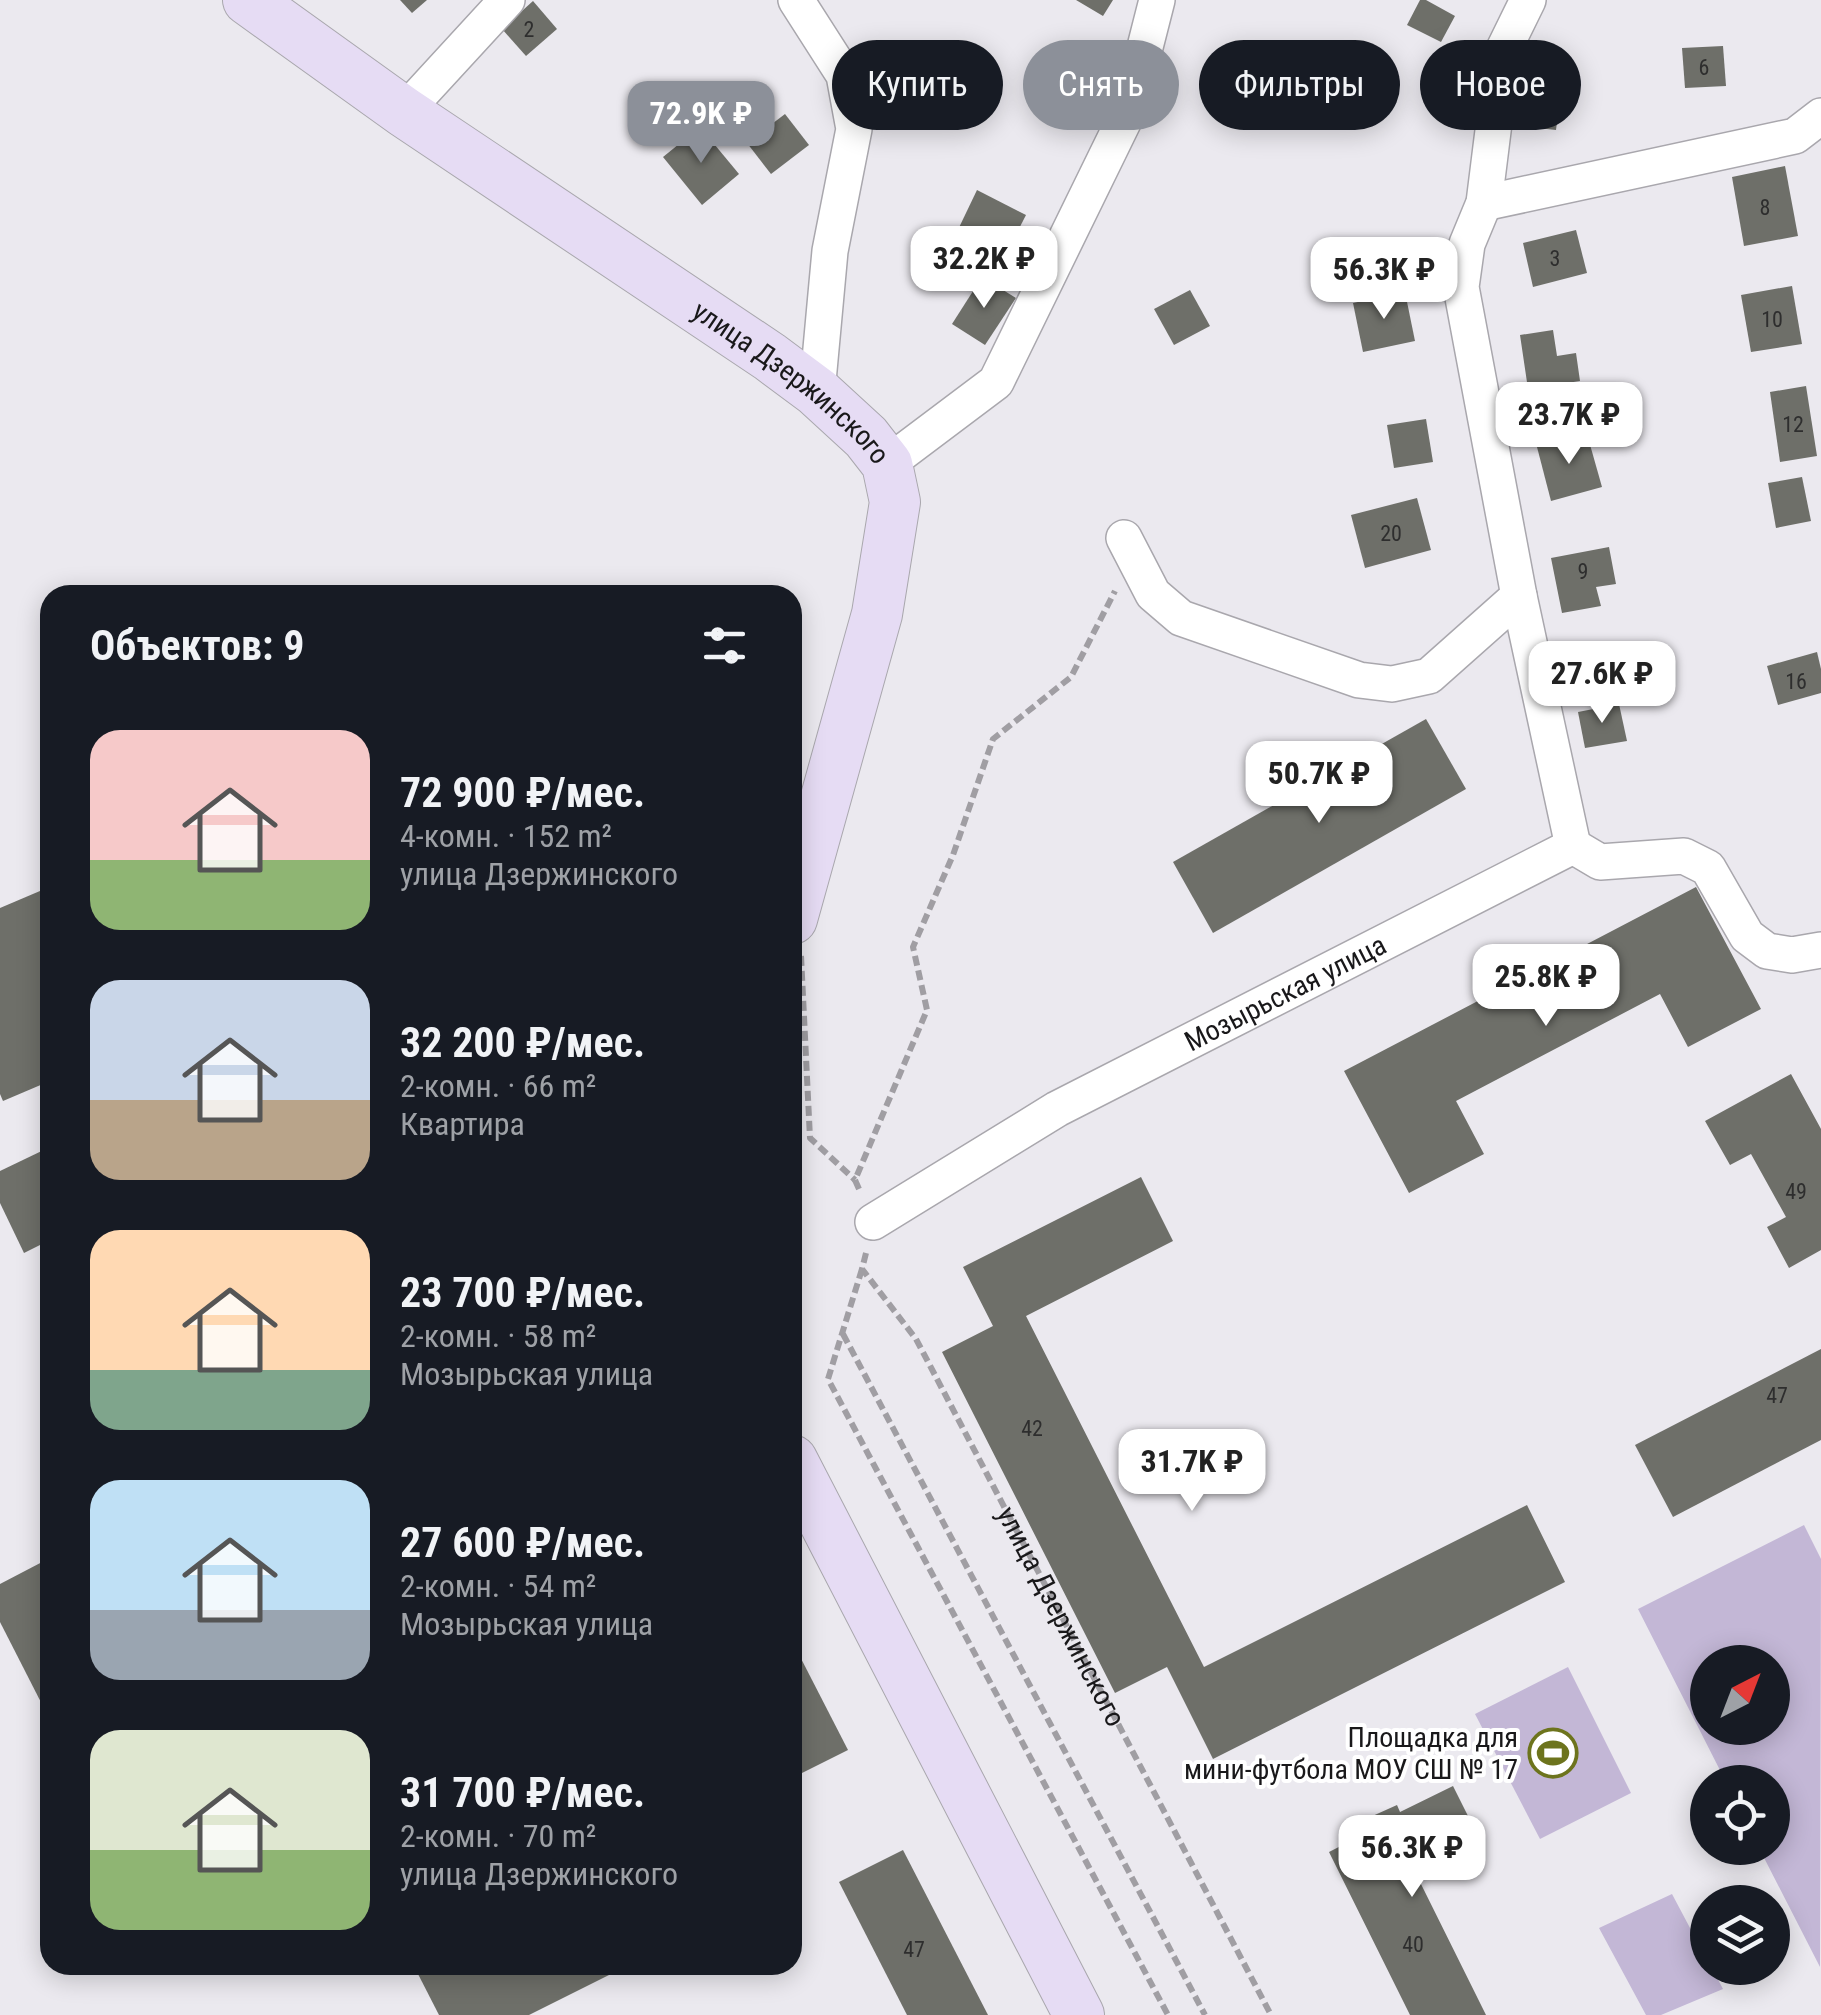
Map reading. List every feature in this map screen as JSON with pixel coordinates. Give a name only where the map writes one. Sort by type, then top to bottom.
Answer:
[{"type":"street","name":"улица Дзержинского","points":[[248,0],[404,112],[770,357],[817,392],[866,437],[887,464],[895,502],[876,614],[802,884]]},
{"type":"street","points":[[404,112],[507,0]]},
{"type":"street","points":[[796,0],[844,75],[854,129],[830,251],[817,392]]},
{"type":"street","points":[[887,464],[996,382],[1129,110],[1157,0]]},
{"type":"street","points":[[1528,0],[1503,51],[1484,203],[1466,244],[1462,287],[1519,596],[1573,846],[1600,862],[1684,856],[1708,868],[1747,936],[1766,950],[1792,956],[1821,950]]},
{"type":"street","points":[[1484,203],[1795,136],[1821,116]]},
{"type":"street","points":[[1129,548],[1153,594],[1181,618],[1359,680],[1392,684],[1428,676],[1519,596]]},
{"type":"street","name":"Мозырьская улица","points":[[872,1222],[1056,1109],[1573,846]]},
{"type":"street","points":[[802,1479],[1079,2015]]},
{"type":"path","points":[[855,1180],[927,1010],[913,948],[953,856],[993,739],[1072,678],[1129,548]]},
{"type":"path","points":[[802,1016],[810,1138],[855,1180],[872,1222],[862,1269],[828,1379],[1168,2015]]},
{"type":"path","name":"улица Дзержинского","points":[[862,1269],[916,1339],[1271,2015]]},
{"type":"path","points":[[842,1333],[1205,2015]]},
{"type":"shaded area","points":[[1804,1525],[1821,1559],[1820,1967],[1790,1908],[1790,1885],[1778,1885],[1768,1865],[1790,1865],[1790,1765],[1717,1765],[1707,1745],[1790,1745],[1790,1645],[1690,1645],[1690,1711],[1638,1609]]},
{"type":"shaded area","name":"Площадка для мини-футбола МОУ СШ № 17","points":[[1568,1667],[1631,1793],[1540,1839],[1475,1714]]},
{"type":"shaded area","points":[[1672,1894],[1690,1928],[1690,1985],[1721,1985],[1723,1989],[1661,2015],[1646,2015],[1599,1928]]},
{"type":"building","points":[[400,0],[427,0],[412,13]]},
{"type":"building","points":[[1076,0],[1113,0],[1103,16]]},
{"type":"building","points":[[1420,0],[1455,16],[1442,40],[1407,25]]},
{"type":"building","points":[[533,1],[557,29],[526,56],[502,29]]},
{"type":"building","points":[[1723,46],[1726,86],[1685,88],[1682,48]]},
{"type":"building","points":[[785,114],[809,145],[771,174],[747,143]]},
{"type":"building","points":[[700,127],[739,174],[702,205],[663,157]]},
{"type":"building","points":[[1785,166],[1798,236],[1744,246],[1732,177]]},
{"type":"building","points":[[977,190],[1026,215],[1002,262],[954,238]]},
{"type":"building","points":[[1576,230],[1587,273],[1533,287],[1523,243]]},
{"type":"building","points":[[982,277],[1016,298],[985,345],[952,324]]},
{"type":"building","points":[[1792,286],[1802,344],[1751,352],[1741,295]]},
{"type":"building","points":[[1190,290],[1210,326],[1174,345],[1154,309]]},
{"type":"building","points":[[1405,292],[1415,341],[1363,352],[1353,303]]},
{"type":"building","points":[[1553,330],[1557,356],[1576,353],[1580,381],[1528,389],[1520,335]]},
{"type":"building","points":[[1806,386],[1817,456],[1780,462],[1770,392]]},
{"type":"building","points":[[1426,419],[1433,462],[1394,468],[1387,425]]},
{"type":"building","points":[[1587,434],[1602,487],[1551,501],[1537,447]]},
{"type":"building","points":[[1802,477],[1811,521],[1776,528],[1768,483]]},
{"type":"building","points":[[1417,498],[1431,550],[1365,568],[1351,515]]},
{"type":"building","points":[[1609,547],[1616,584],[1596,587],[1601,606],[1562,613],[1551,558]]},
{"type":"building","points":[[1817,652],[1821,693],[1778,705],[1767,666]]},
{"type":"building","points":[[1619,704],[1627,741],[1585,748],[1578,712]]},
{"type":"building","points":[[1426,719],[1466,789],[1213,933],[1173,862]]},
{"type":"building","points":[[1696,887],[1761,1009],[1688,1047],[1660,994],[1456,1101],[1484,1154],[1409,1193],[1344,1071]]},
{"type":"building","points":[[40,891],[40,1085],[3,1101],[0,1094],[0,908]]},
{"type":"building","points":[[1791,1074],[1821,1129],[1821,1250],[1789,1268],[1767,1227],[1786,1217],[1751,1154],[1730,1165],[1705,1121]]},
{"type":"building","points":[[40,1152],[40,1245],[24,1253],[0,1203],[0,1171]]},
{"type":"building","points":[[1141,1177],[1173,1241],[1026,1316],[1204,1667],[1527,1505],[1565,1582],[1213,1759],[1167,1667],[1115,1693],[942,1352],[993,1326],[963,1267]]},
{"type":"building","points":[[1821,1349],[1821,1440],[1673,1517],[1635,1445]]},
{"type":"building","points":[[40,1563],[40,1700],[0,1622],[0,1584]]},
{"type":"building","points":[[802,1660],[848,1750],[802,1773]]},
{"type":"building","points":[[1453,1786],[1481,1842],[1416,1874],[1486,2015],[1410,2015],[1329,1852],[1374,1829],[1368,1818],[1397,1805],[1400,1812]]},
{"type":"building","points":[[903,1850],[988,2015],[907,2015],[839,1882]]},
{"type":"building","points":[[419,1975],[609,1975],[529,2015],[439,2015]]},
{"type":"place","name":"Площадка для мини-футбола МОУ СШ № 17","points":[[1553,1753]]}]
